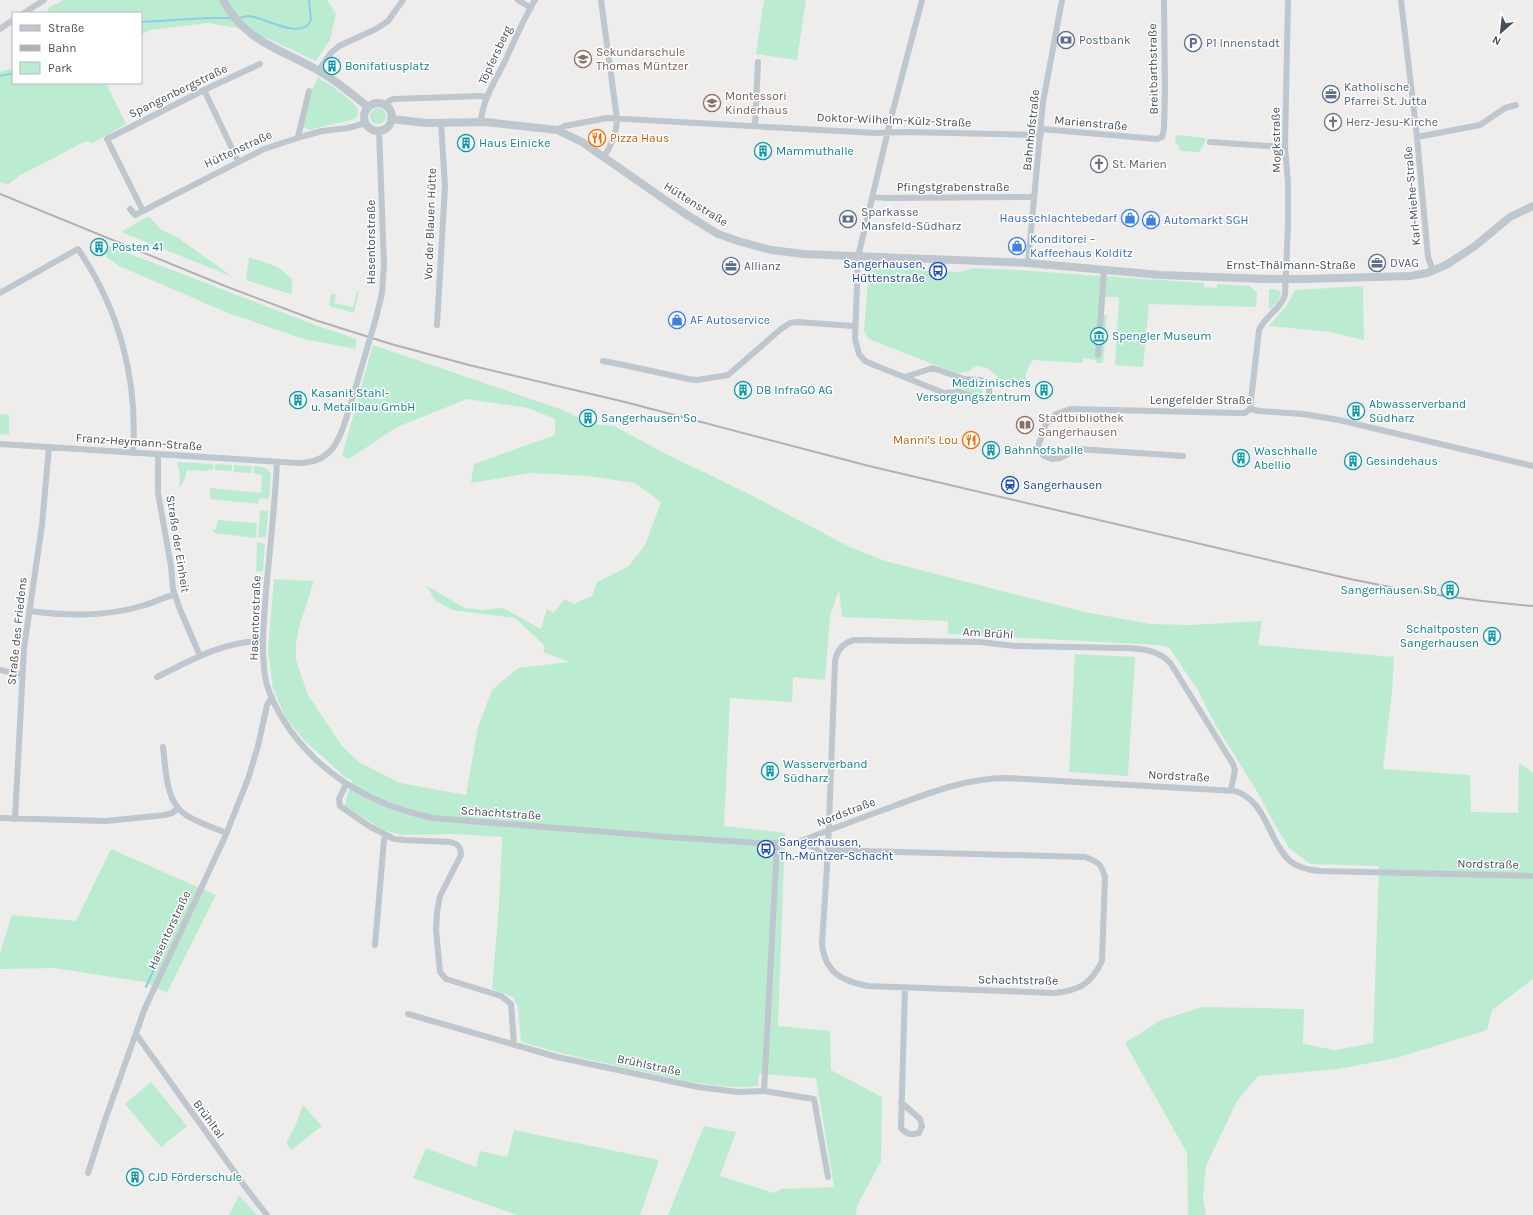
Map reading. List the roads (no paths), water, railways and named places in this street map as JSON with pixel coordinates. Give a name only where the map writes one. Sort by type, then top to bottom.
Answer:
[{"type":"street","points":[[26,12],[44,0]]},
{"type":"street","points":[[223,0],[241,26],[264,44],[318,70],[345,88],[368,107]]},
{"type":"street","points":[[318,70],[331,53],[339,46],[376,29],[388,21],[403,0]]},
{"type":"street","points":[[518,0],[531,8]]},
{"type":"street","name":"Töpfersberg","points":[[481,122],[482,111],[487,97],[535,0]]},
{"type":"street","points":[[601,0],[617,119],[617,126],[604,157]]},
{"type":"street","points":[[905,377],[933,368],[964,379],[982,380],[988,386],[990,394],[987,399],[983,400],[960,392],[946,393],[936,390],[870,364],[863,359],[856,348],[854,326],[858,257],[922,0]]},
{"type":"street","name":"Bahnhofstraße","points":[[1028,263],[1043,102],[1062,0]]},
{"type":"street","name":"Breitbarthstraße","points":[[1162,137],[1164,129],[1165,90],[1164,0]]},
{"type":"street","name":"Mogkstraße","points":[[1250,409],[1259,330],[1284,299],[1288,183],[1285,147],[1288,0]]},
{"type":"street","name":"Karl-Miehe-Straße","points":[[1401,0],[1417,137],[1428,257],[1433,271]]},
{"type":"street","points":[[0,29],[12,21]]},
{"type":"street","points":[[755,126],[758,62]]},
{"type":"street","name":"Spangenbergstraße","points":[[143,211],[107,139],[204,90],[260,64]]},
{"type":"street","points":[[204,90],[238,161]]},
{"type":"street","points":[[298,137],[309,91]]},
{"type":"street","points":[[386,105],[393,99],[487,97]]},
{"type":"street","points":[[376,103],[386,105],[390,111],[391,119],[387,127],[379,130],[371,128],[366,123],[364,116],[368,107],[376,103]]},
{"type":"street","points":[[1417,137],[1480,125],[1505,108],[1516,105]]},
{"type":"street","name":"Doktor-Wilhelm-Külz-Straße","points":[[557,130],[565,126],[602,118],[888,133],[1041,132]]},
{"type":"street","name":"Hüttenstraße","points":[[391,119],[416,123],[481,122],[557,130],[577,139],[684,213],[724,236],[770,250],[787,253],[858,257],[1028,263]]},
{"type":"street","name":"Hüttenstraße","points":[[143,211],[264,149],[298,137],[322,131],[354,127],[366,123]]},
{"type":"street","name":"Vor der Blauen Hütte","points":[[437,325],[445,186],[441,123]]},
{"type":"street","name":"Hasentorstraße","points":[[88,1174],[105,1120],[150,998],[226,833],[250,776],[267,705],[272,697],[265,676],[263,640],[277,462],[306,463],[323,457],[333,449],[342,432],[382,293],[384,273],[379,130]]},
{"type":"street","name":"Marienstraße","points":[[1041,132],[1157,139],[1162,137]]},
{"type":"street","points":[[1210,142],[1285,147]]},
{"type":"street","name":"Pfingstgrabenstraße","points":[[872,197],[1034,197]]},
{"type":"street","name":"Ernst-Thälmann-Straße","points":[[1028,263],[1169,276],[1285,280],[1410,276],[1433,271],[1460,257],[1510,217],[1532,208]]},
{"type":"street","points":[[130,209],[135,215],[143,211]]},
{"type":"street","points":[[0,293],[78,249],[92,270],[108,302],[125,352],[133,405],[133,452]]},
{"type":"street","points":[[1098,354],[1104,271]]},
{"type":"street","points":[[603,361],[624,364],[683,379],[701,379],[728,375],[790,323],[797,322],[854,326]]},
{"type":"street","name":"Lengefelder Straße","points":[[1183,456],[1078,450],[1060,458],[1052,459],[1044,456],[1040,452],[1038,446],[1048,421],[1058,413],[1070,409],[1238,414],[1245,413],[1250,409],[1259,412],[1306,414],[1338,420],[1533,466]]},
{"type":"street","name":"Franz-Heymann-Straße","points":[[0,444],[277,462]]},
{"type":"street","name":"Straße des Friedens","points":[[15,819],[22,675],[29,611],[42,525],[49,447]]},
{"type":"street","name":"Straße der Einheit","points":[[158,454],[158,492],[171,566],[174,595],[200,656]]},
{"type":"street","points":[[29,611],[68,615],[112,612],[145,605],[174,595]]},
{"type":"street","points":[[157,677],[222,647],[247,641],[263,640]]},
{"type":"street","name":"Am Brühl","points":[[828,830],[835,661],[836,654],[840,648],[846,643],[854,640],[980,642],[1015,646],[1144,649],[1155,652],[1164,656],[1171,664],[1233,764],[1235,770],[1231,790]]},
{"type":"street","points":[[0,670],[22,675]]},
{"type":"street","name":"Schachtstraße","points":[[272,697],[287,725],[305,749],[323,766],[346,784],[361,793],[408,812],[433,818],[668,837],[796,843],[815,847],[827,860]]},
{"type":"street","points":[[163,747],[171,797],[178,808],[192,818],[226,833]]},
{"type":"street","name":"Nordstraße","points":[[796,843],[927,794],[969,782],[990,778],[1067,781],[1231,790],[1242,794],[1255,804],[1283,853],[1291,862],[1303,868],[1320,872],[1533,876]]},
{"type":"street","points":[[346,784],[339,799],[340,806],[354,817],[386,836],[405,840],[450,842],[456,844],[460,848],[461,855],[440,896],[436,930],[440,972],[446,979],[501,996],[511,1004],[514,1045]]},
{"type":"street","points":[[0,818],[106,822],[166,815],[172,813],[178,808]]},
{"type":"street","name":"Schachtstraße","points":[[828,830],[822,944],[823,955],[829,968],[840,977],[852,983],[868,986],[905,988],[1055,993],[1068,991],[1088,982],[1096,973],[1102,960],[1105,877],[1102,866],[1096,861],[1085,858],[828,850]]},
{"type":"street","points":[[375,945],[384,840],[386,836]]},
{"type":"street","points":[[764,1091],[777,843]]},
{"type":"street","points":[[901,1102],[920,1119],[922,1126],[919,1132],[912,1135],[906,1133],[901,1128],[901,1102],[905,988]]},
{"type":"street","name":"Brühlstraße","points":[[408,1014],[557,1057],[698,1087],[738,1092],[764,1091],[814,1099],[828,1177]]},
{"type":"street","name":"Brühltal","points":[[136,1034],[267,1215]]},
{"type":"waterway","points":[[238,18],[252,16],[276,25],[293,29],[301,28],[307,26],[311,20],[309,0]]},
{"type":"waterway","points":[[142,22],[232,18]]},
{"type":"waterway","points":[[0,76],[12,73]]},
{"type":"waterway","points":[[146,987],[179,913]]},
{"type":"railway","points":[[0,194],[225,286],[315,320],[391,344],[469,365],[625,402],[869,466],[1350,579],[1441,596],[1533,606]]},
{"type":"place","name":"Postbank","points":[[1066,40]]},
{"type":"place","name":"P1 Innenstadt","points":[[1193,43]]},
{"type":"place","name":"Sekundarschule Thomas Müntzer","points":[[583,59]]},
{"type":"place","name":"Bonifatiusplatz","points":[[332,66]]},
{"type":"place","name":"Katholische Pfarrei St. Jutta","points":[[1331,94]]},
{"type":"place","name":"Montessori Kinderhaus","points":[[712,103]]},
{"type":"place","name":"Herz-Jesu-Kirche","points":[[1333,122]]},
{"type":"place","name":"Pizza Haus","points":[[597,138]]},
{"type":"place","name":"Haus Einicke","points":[[466,143]]},
{"type":"place","name":"Mammuthalle","points":[[763,151]]},
{"type":"place","name":"St. Marien","points":[[1099,164]]},
{"type":"place","name":"Hausschlachtebedarf","points":[[1130,218]]},
{"type":"place","name":"Sparkasse Mansfeld-Südharz","points":[[848,219]]},
{"type":"place","name":"Automarkt SGH","points":[[1151,220]]},
{"type":"place","name":"Konditorei – Kaffeehaus Kolditz","points":[[1017,246]]},
{"type":"place","name":"Posten 41","points":[[99,247]]},
{"type":"place","name":"DVAG","points":[[1377,263]]},
{"type":"place","name":"Allianz","points":[[731,266]]},
{"type":"place","name":"Sangerhausen, Hüttenstraße","points":[[938,271]]},
{"type":"place","name":"AF Autoservice","points":[[677,320]]},
{"type":"place","name":"Spengler Museum","points":[[1099,336]]},
{"type":"place","name":"DB InfraGO AG","points":[[743,390]]},
{"type":"place","name":"Medizinisches Versorgungszentrum","points":[[1044,390]]},
{"type":"place","name":"Kasanit Stahl- u. Metallbau GmbH","points":[[298,400]]},
{"type":"place","name":"Abwasserverband Südharz","points":[[1356,411]]},
{"type":"place","name":"Sangerhausen So","points":[[588,418]]},
{"type":"place","name":"Stadtbibliothek Sangerhausen","points":[[1025,425]]},
{"type":"place","name":"Manni's Lou","points":[[971,440]]},
{"type":"place","name":"Bahnhofshalle","points":[[991,450]]},
{"type":"place","name":"Waschhalle Abellio","points":[[1241,458]]},
{"type":"place","name":"Gesindehaus","points":[[1353,461]]},
{"type":"place","name":"Sangerhausen","points":[[1010,485]]},
{"type":"place","name":"Sangerhausen Sb","points":[[1450,590]]},
{"type":"place","name":"Schaltposten Sangerhausen","points":[[1492,636]]},
{"type":"place","name":"Wasserverband Südharz","points":[[770,771]]},
{"type":"place","name":"Sangerhausen, Th.-Müntzer-Schacht","points":[[766,849]]},
{"type":"place","name":"CJD Förderschule","points":[[135,1177]]}]
